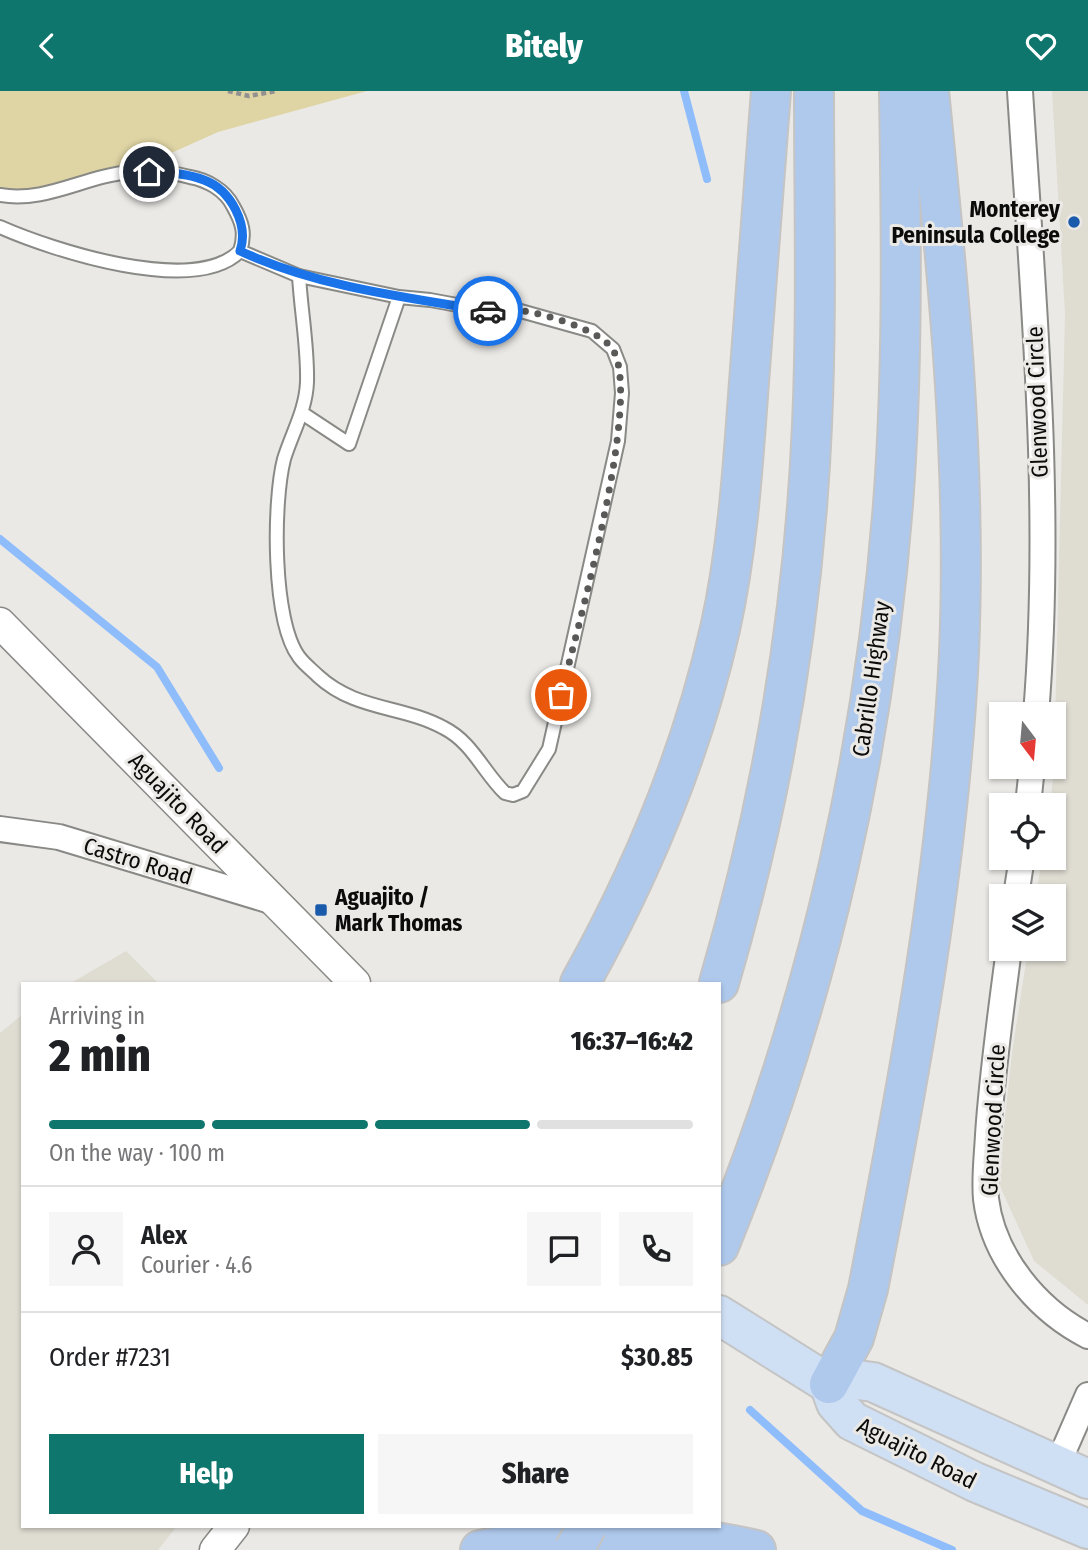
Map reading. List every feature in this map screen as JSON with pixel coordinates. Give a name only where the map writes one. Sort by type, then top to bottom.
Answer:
[{"type":"highway","points":[[581,982],[620,908],[666,799],[700,701],[721,626],[741,494],[771,91]]},
{"type":"highway","points":[[719,982],[771,771],[789,665],[804,544],[814,366],[814,91]]},
{"type":"highway","name":"Cabrillo Highway","points":[[723,1237],[802,1007],[836,871],[867,717],[889,550],[898,419],[900,91]]},
{"type":"highway","points":[[830,1384],[854,1338],[871,1276],[931,926],[953,745],[960,617],[959,461],[955,371],[929,91]]},
{"type":"highway","points":[[474,1550],[487,1528]]},
{"type":"highway","points":[[574,1550],[586,1528]]},
{"type":"highway","points":[[480,1550],[547,1538],[625,1533],[684,1537],[756,1550]]},
{"type":"main road","points":[[721,1316],[830,1384]]},
{"type":"main road","name":"Aguajito Road","points":[[1072,1472],[873,1382],[850,1379],[830,1384],[836,1403],[852,1421],[975,1482],[1088,1529]]},
{"type":"street","name":"Glenwood Circle","points":[[1020,91],[1035,327],[1040,470],[1041,659],[1038,702]]},
{"type":"street","name":"Aguajito Road","points":[[0,623],[354,982]]},
{"type":"street","name":"Castro Road","points":[[0,829],[59,837],[274,902]]},
{"type":"street","name":"Glenwood Circle","points":[[1008,961],[990,1102],[986,1199],[1000,1244],[1033,1296],[1053,1314],[1088,1336]]},
{"type":"street","points":[[1072,1472],[1088,1395]]},
{"type":"street","points":[[215,1550],[232,1528]]},
{"type":"lane","points":[[0,195],[39,196],[129,172],[169,172],[206,180],[230,199],[241,221],[245,238],[240,251],[229,263],[184,269],[144,268],[95,261],[37,243],[0,227]]},
{"type":"lane","points":[[240,251],[299,276],[398,297],[430,299],[501,313],[517,310],[592,331],[613,349],[620,367],[622,393],[618,442],[589,579],[548,749],[523,791],[513,795],[505,793],[465,744],[444,727],[355,702],[320,678],[298,655],[289,633],[276,569],[276,523],[284,459],[302,413],[307,383],[299,276]]},
{"type":"lane","points":[[302,413],[349,444],[398,297]]},
{"type":"path","points":[[228,91],[248,96],[276,91]]},
{"type":"shaded area","points":[[0,91],[367,91],[218,132],[129,172],[0,195]]},
{"type":"shaded area","points":[[1052,91],[1088,91],[1088,1305],[1034,1261],[998,1182],[1012,1053],[1026,961],[1066,961],[1066,884],[1038,884],[1040,870],[1066,870],[1066,793],[1051,793],[1053,779],[1066,779],[1066,702],[1056,702],[1065,314]]},
{"type":"shaded area","points":[[126,951],[157,982],[73,982]]},
{"type":"shaded area","points":[[21,1016],[21,1528],[175,1528],[158,1550],[0,1550],[0,1033]]},
{"type":"waterway","points":[[684,91],[707,179]]},
{"type":"waterway","points":[[0,539],[157,667],[219,768]]},
{"type":"waterway","points":[[750,1410],[862,1511],[952,1550]]},
{"type":"way so far","points":[[488,311],[501,313],[517,310],[592,331],[613,349],[620,367],[622,393],[618,442],[561,695]]},
{"type":"place","name":"Monterey Peninsula College","points":[[1074,222]]},
{"type":"place","name":"Aguajito / Mark Thomas","points":[[321,910]]},
{"type":"route","points":[[149,172],[169,172],[206,180],[230,199],[241,221],[245,238],[240,251],[277,268],[299,276],[398,297],[430,299],[488,311]]}]
